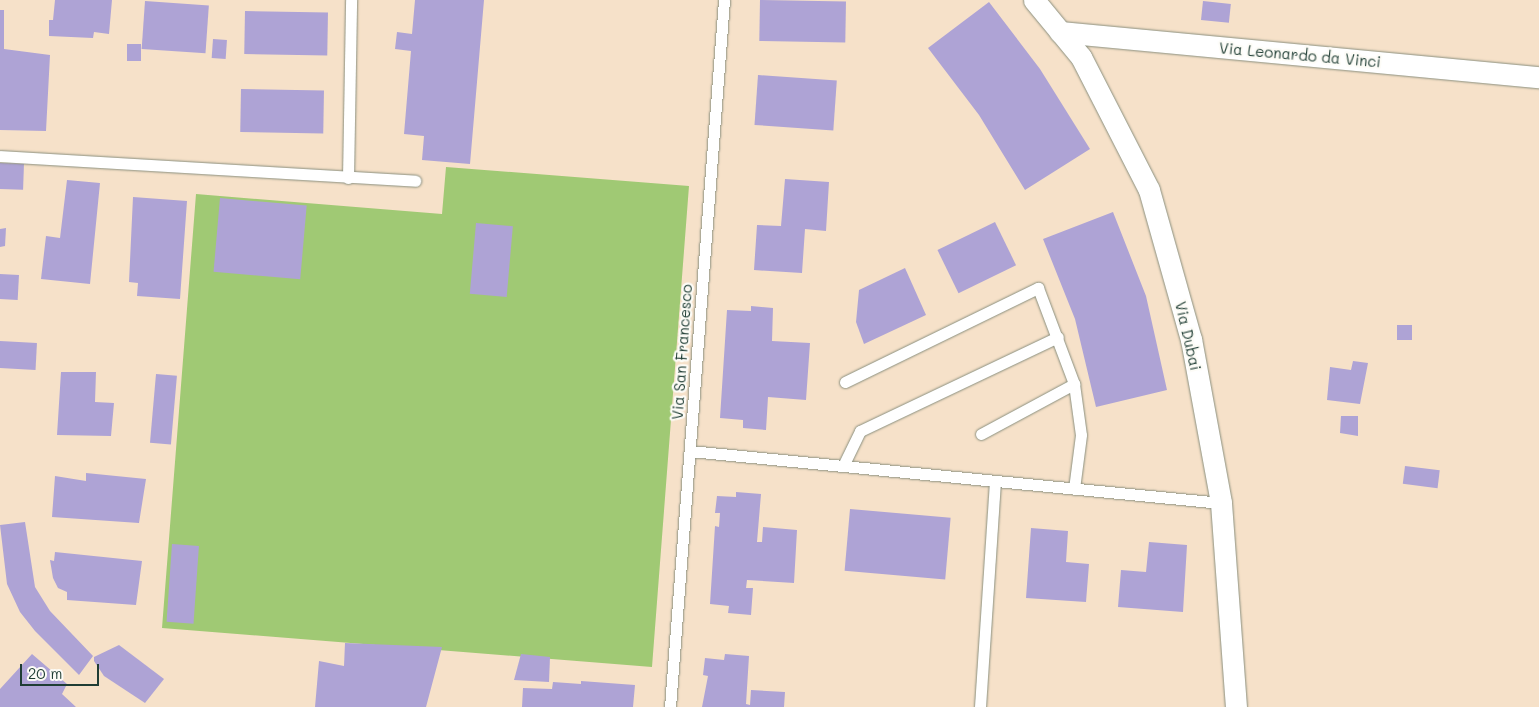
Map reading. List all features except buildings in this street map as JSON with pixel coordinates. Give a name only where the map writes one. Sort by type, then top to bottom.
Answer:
[{"type":"street","name":"Via Dubai","points":[[1034,0],[1081,57],[1149,190],[1191,339],[1221,503],[1236,707]]},
{"type":"street","name":"Via Leonardo da Vinci","points":[[1060,32],[1539,77]]},
{"type":"lane","points":[[348,178],[351,0]]},
{"type":"lane","name":"Via San Francesco","points":[[670,707],[724,0]]},
{"type":"lane","points":[[0,156],[415,181]]},
{"type":"lane","points":[[845,382],[1038,288],[1058,337],[1074,384],[1081,435],[1074,489]]},
{"type":"lane","points":[[843,466],[860,430],[1058,337]]},
{"type":"lane","points":[[981,434],[1074,384]]},
{"type":"lane","points":[[690,451],[1221,503]]},
{"type":"lane","points":[[980,707],[995,481]]},
{"type":"green space","points":[[446,167],[689,186],[652,667],[162,628],[196,194],[442,214]]}]
